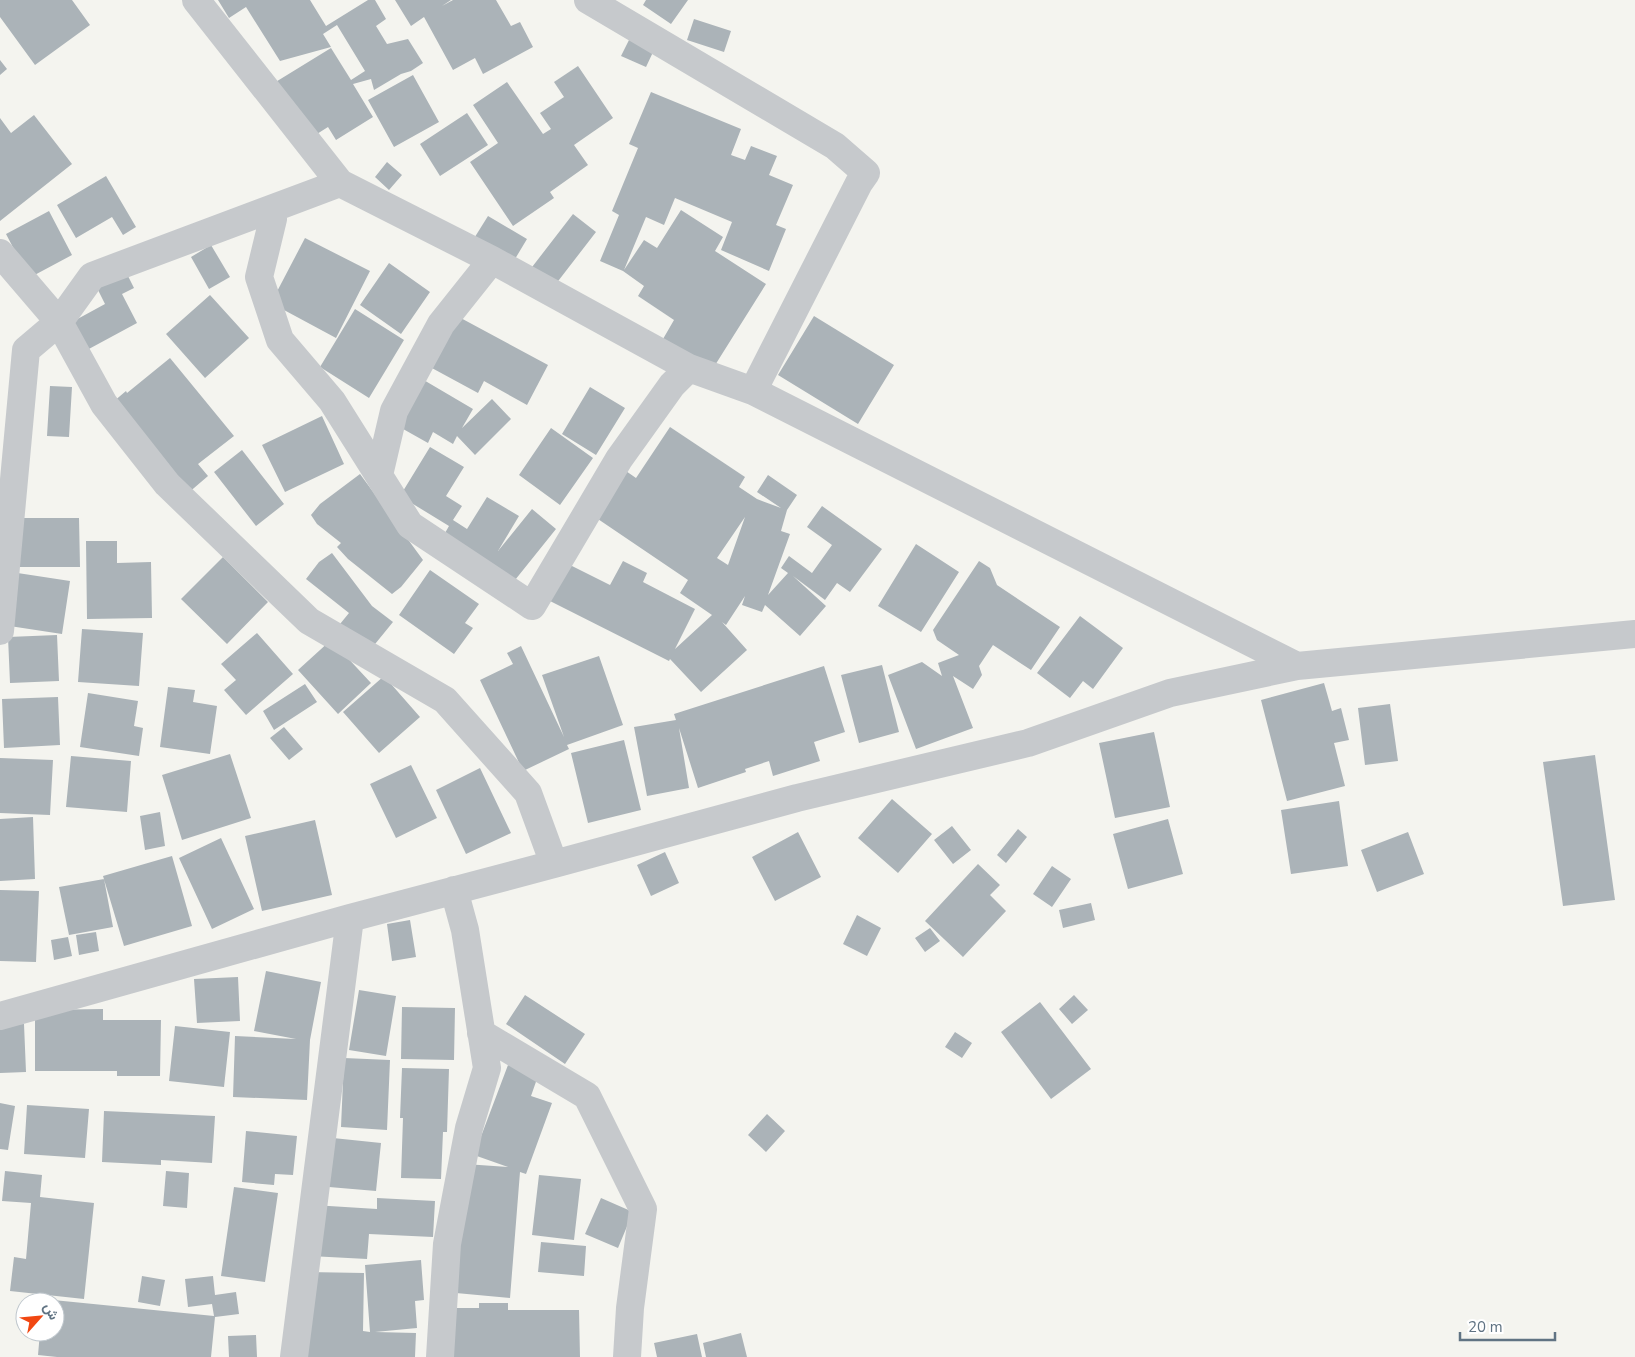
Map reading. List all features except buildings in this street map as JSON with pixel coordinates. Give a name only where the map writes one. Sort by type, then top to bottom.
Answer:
[{"type":"street","points":[[196,0],[340,183],[492,260],[689,368],[754,391],[1297,666]]},
{"type":"street","points":[[588,0],[835,146],[866,173],[859,183],[754,391]]},
{"type":"street","points":[[0,631],[26,350],[59,322],[92,276],[340,183]]},
{"type":"street","points":[[273,219],[259,277],[280,340],[332,401],[410,525],[532,606],[619,459],[672,385],[689,368]]},
{"type":"street","points":[[0,253],[59,322],[104,404],[167,484],[309,621],[445,700],[528,793],[554,864]]},
{"type":"street","points":[[379,475],[394,411],[441,324],[492,260]]},
{"type":"street","points":[[0,1016],[350,918],[798,798],[1028,743],[1170,693],[1297,666],[1635,634]]},
{"type":"street","points":[[440,1357],[447,1244],[469,1128],[487,1068],[465,930],[454,890]]},
{"type":"street","points":[[294,1357],[350,918]]},
{"type":"street","points":[[481,1033],[587,1096],[643,1209],[630,1308],[627,1357]]}]
